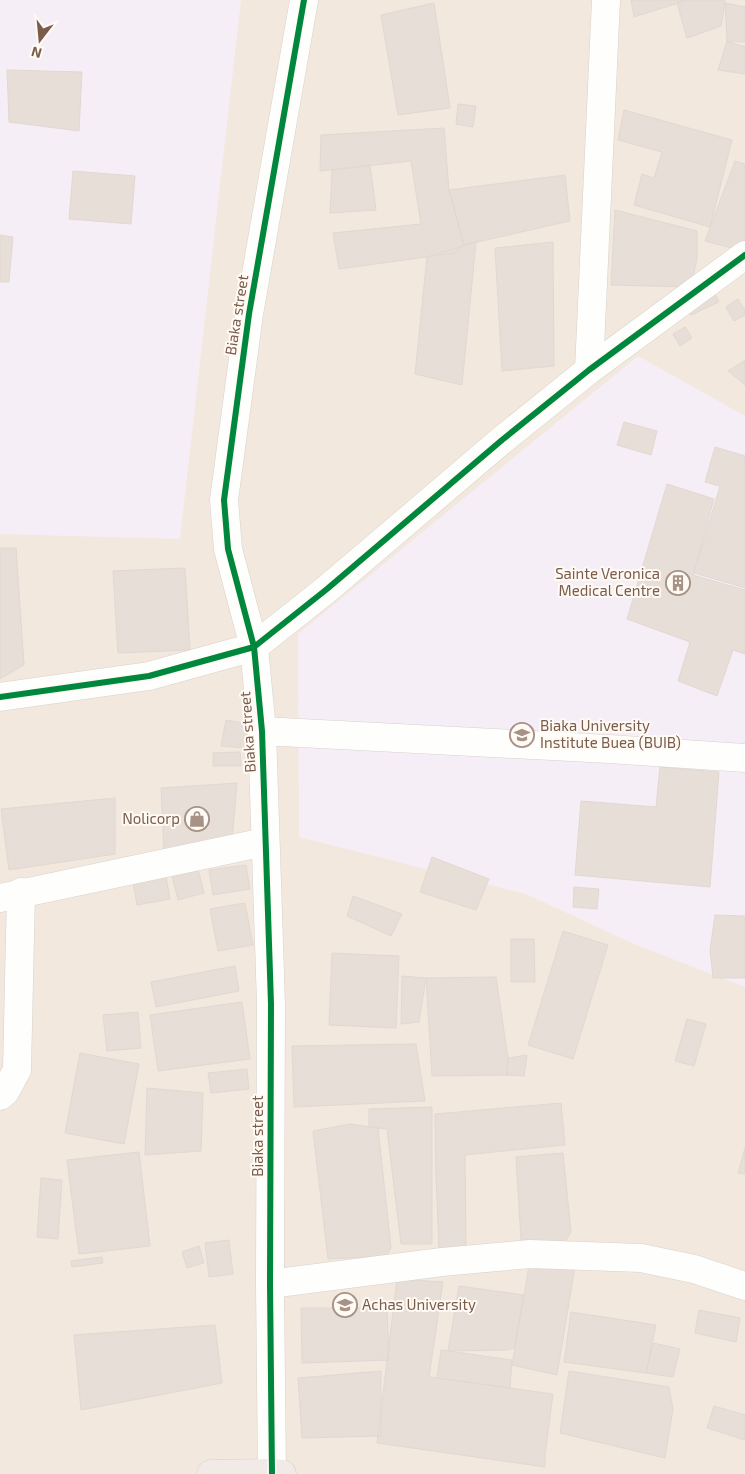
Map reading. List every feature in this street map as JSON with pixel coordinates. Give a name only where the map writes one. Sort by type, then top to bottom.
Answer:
[{"type":"highway","points":[[211,1474],[275,1474]]},
{"type":"street","name":"Biaka street","points":[[275,1474],[270,1284],[271,1004],[262,731],[254,647],[228,549],[224,500],[249,314],[304,0]]},
{"type":"street","points":[[589,370],[606,0]]},
{"type":"street","points":[[0,697],[149,676],[254,647],[328,589],[502,440],[589,370],[745,255]]},
{"type":"street","points":[[262,731],[745,758]]},
{"type":"street","points":[[0,1096],[5,1092],[17,1070],[11,895],[265,842]]},
{"type":"street","points":[[270,1284],[442,1262],[530,1254],[641,1258],[694,1268],[745,1286]]},
{"type":"shaded area","points":[[0,0],[745,0],[745,1474],[0,1474]]},
{"type":"shaded area","points":[[0,0],[241,0],[180,539],[0,534]]},
{"type":"shaded area","name":"Biaka University Institute Buea (BUIB)","points":[[638,356],[745,416],[745,987],[634,944],[526,894],[299,837],[298,634]]},
{"type":"building","points":[[631,0],[688,0],[634,17]]},
{"type":"building","points":[[683,0],[724,0],[721,26],[687,38],[677,3]]},
{"type":"building","points":[[434,3],[450,108],[398,115],[381,15]]},
{"type":"building","points":[[725,3],[745,7],[745,42],[727,41]]},
{"type":"building","points":[[727,41],[745,47],[745,74],[718,70]]},
{"type":"building","points":[[7,70],[82,72],[79,131],[9,122]]},
{"type":"building","points":[[458,104],[476,106],[473,127],[456,124]]},
{"type":"building","points":[[624,110],[732,140],[710,227],[634,205],[642,174],[654,178],[662,152],[618,140]]},
{"type":"building","points":[[444,128],[449,190],[464,245],[455,253],[339,269],[333,233],[421,224],[411,161],[320,171],[321,135]]},
{"type":"building","points":[[735,161],[745,164],[745,245],[743,251],[705,241]]},
{"type":"building","points":[[370,165],[376,210],[330,213],[332,170]]},
{"type":"building","points":[[73,171],[135,176],[131,224],[69,219]]},
{"type":"building","points":[[565,175],[570,221],[464,245],[449,190]]},
{"type":"building","points":[[615,210],[697,231],[697,258],[691,287],[611,285]]},
{"type":"building","points":[[0,235],[13,237],[9,282],[0,282]]},
{"type":"building","points":[[476,242],[462,385],[415,374],[427,257]]},
{"type":"building","points":[[553,242],[554,366],[502,371],[495,248]]},
{"type":"building","points":[[713,289],[719,302],[691,315],[685,302]]},
{"type":"building","points":[[738,299],[745,310],[745,315],[734,321],[726,307]]},
{"type":"building","points":[[685,327],[692,338],[680,346],[673,334]]},
{"type":"building","points":[[745,360],[745,385],[728,371]]},
{"type":"building","points":[[624,422],[657,431],[651,455],[617,445]]},
{"type":"building","points":[[715,447],[745,456],[745,588],[694,573],[720,486],[705,482]]},
{"type":"building","name":"Sainte Veronica Medical Centre","points":[[667,484],[714,499],[693,575],[745,590],[745,654],[733,650],[717,696],[678,681],[690,642],[627,619]]},
{"type":"building","points":[[0,548],[16,548],[24,665],[0,679]]},
{"type":"building","points":[[185,568],[190,650],[118,653],[113,571]]},
{"type":"building","points":[[226,720],[248,724],[245,748],[221,746]]},
{"type":"building","points":[[240,752],[241,766],[213,766],[213,753]]},
{"type":"building","points":[[660,767],[719,772],[710,887],[575,875],[581,801],[656,807]]},
{"type":"building","points":[[237,783],[232,840],[164,851],[161,788]]},
{"type":"building","points":[[115,798],[115,854],[9,870],[1,809]]},
{"type":"building","points":[[432,857],[489,879],[476,910],[420,892]]},
{"type":"building","points":[[197,865],[204,893],[178,900],[171,872]]},
{"type":"building","points":[[246,865],[250,889],[213,895],[209,870]]},
{"type":"building","points":[[165,871],[170,899],[137,905],[132,877]]},
{"type":"building","points":[[574,887],[599,889],[597,909],[573,907]]},
{"type":"building","points":[[353,896],[402,914],[391,936],[347,916]]},
{"type":"building","points":[[245,903],[253,945],[218,951],[210,909]]},
{"type":"building","points":[[715,915],[745,916],[745,978],[713,978],[710,950]]},
{"type":"building","points":[[563,931],[608,945],[573,1059],[528,1045]]},
{"type":"building","points":[[511,939],[534,939],[535,982],[511,982]]},
{"type":"building","points":[[332,953],[399,956],[396,1028],[329,1025]]},
{"type":"building","points":[[235,966],[239,991],[156,1007],[151,982]]},
{"type":"building","points":[[402,976],[426,978],[419,1022],[401,1024]]},
{"type":"building","points":[[496,977],[508,1058],[507,1075],[432,1076],[426,978]]},
{"type":"building","points":[[242,1002],[250,1059],[158,1071],[150,1015]]},
{"type":"building","points":[[138,1012],[141,1048],[107,1051],[103,1015]]},
{"type":"building","points":[[687,1019],[706,1024],[694,1066],[675,1061]]},
{"type":"building","points":[[416,1044],[425,1101],[294,1107],[292,1046]]},
{"type":"building","points":[[80,1053],[139,1064],[124,1144],[65,1133]]},
{"type":"building","points":[[527,1055],[524,1076],[507,1075],[508,1058]]},
{"type":"building","points":[[247,1069],[249,1089],[211,1093],[208,1073]]},
{"type":"building","points":[[147,1088],[203,1093],[201,1151],[145,1155]]},
{"type":"building","points":[[561,1103],[565,1145],[465,1155],[466,1248],[439,1248],[435,1114]]},
{"type":"building","points":[[432,1107],[432,1244],[401,1244],[387,1129],[369,1127],[369,1109]]},
{"type":"building","points":[[350,1124],[378,1128],[391,1248],[387,1256],[328,1259],[313,1131]]},
{"type":"building","points":[[745,1148],[745,1174],[738,1173]]},
{"type":"building","points":[[139,1152],[150,1246],[79,1254],[67,1160]]},
{"type":"building","points":[[563,1153],[571,1232],[565,1242],[521,1240],[516,1157]]},
{"type":"building","points":[[41,1178],[62,1180],[58,1239],[37,1237]]},
{"type":"building","points":[[229,1240],[233,1274],[209,1277],[205,1243]]},
{"type":"building","points":[[199,1246],[204,1263],[187,1268],[182,1252]]},
{"type":"building","points":[[102,1257],[103,1263],[72,1267],[71,1261]]},
{"type":"building","points":[[530,1260],[575,1267],[557,1375],[512,1365]]},
{"type":"building","points":[[397,1279],[443,1282],[429,1377],[553,1394],[545,1467],[377,1443]]},
{"type":"building","points":[[459,1286],[524,1295],[514,1348],[507,1350],[448,1351]]},
{"type":"building","points":[[301,1308],[387,1308],[389,1360],[302,1363]]},
{"type":"building","points":[[699,1310],[740,1318],[736,1342],[695,1333]]},
{"type":"building","points":[[571,1312],[656,1325],[646,1373],[564,1362]]},
{"type":"building","points":[[215,1325],[222,1383],[81,1410],[74,1335]]},
{"type":"building","points":[[653,1343],[680,1349],[673,1377],[646,1373]]},
{"type":"building","points":[[441,1350],[512,1360],[510,1388],[437,1378]]},
{"type":"building","points":[[381,1371],[381,1436],[302,1438],[298,1378]]},
{"type":"building","points":[[569,1371],[669,1387],[673,1409],[665,1458],[560,1433]]},
{"type":"building","points":[[714,1406],[745,1415],[745,1440],[707,1428]]},
{"type":"cycle path","points":[[272,1474],[270,1284],[271,1004],[262,731],[254,647],[228,549],[224,500],[249,314],[304,0]]},
{"type":"cycle path","points":[[0,697],[149,676],[254,647],[327,589],[502,440],[589,370],[745,255]]},
{"type":"place","name":"Sainte Veronica Medical Centre","points":[[678,583]]},
{"type":"place","name":"Biaka University Institute Buea (BUIB)","points":[[522,735]]},
{"type":"place","name":"Nolicorp","points":[[197,819]]},
{"type":"place","name":"Achas University","points":[[345,1305]]}]
